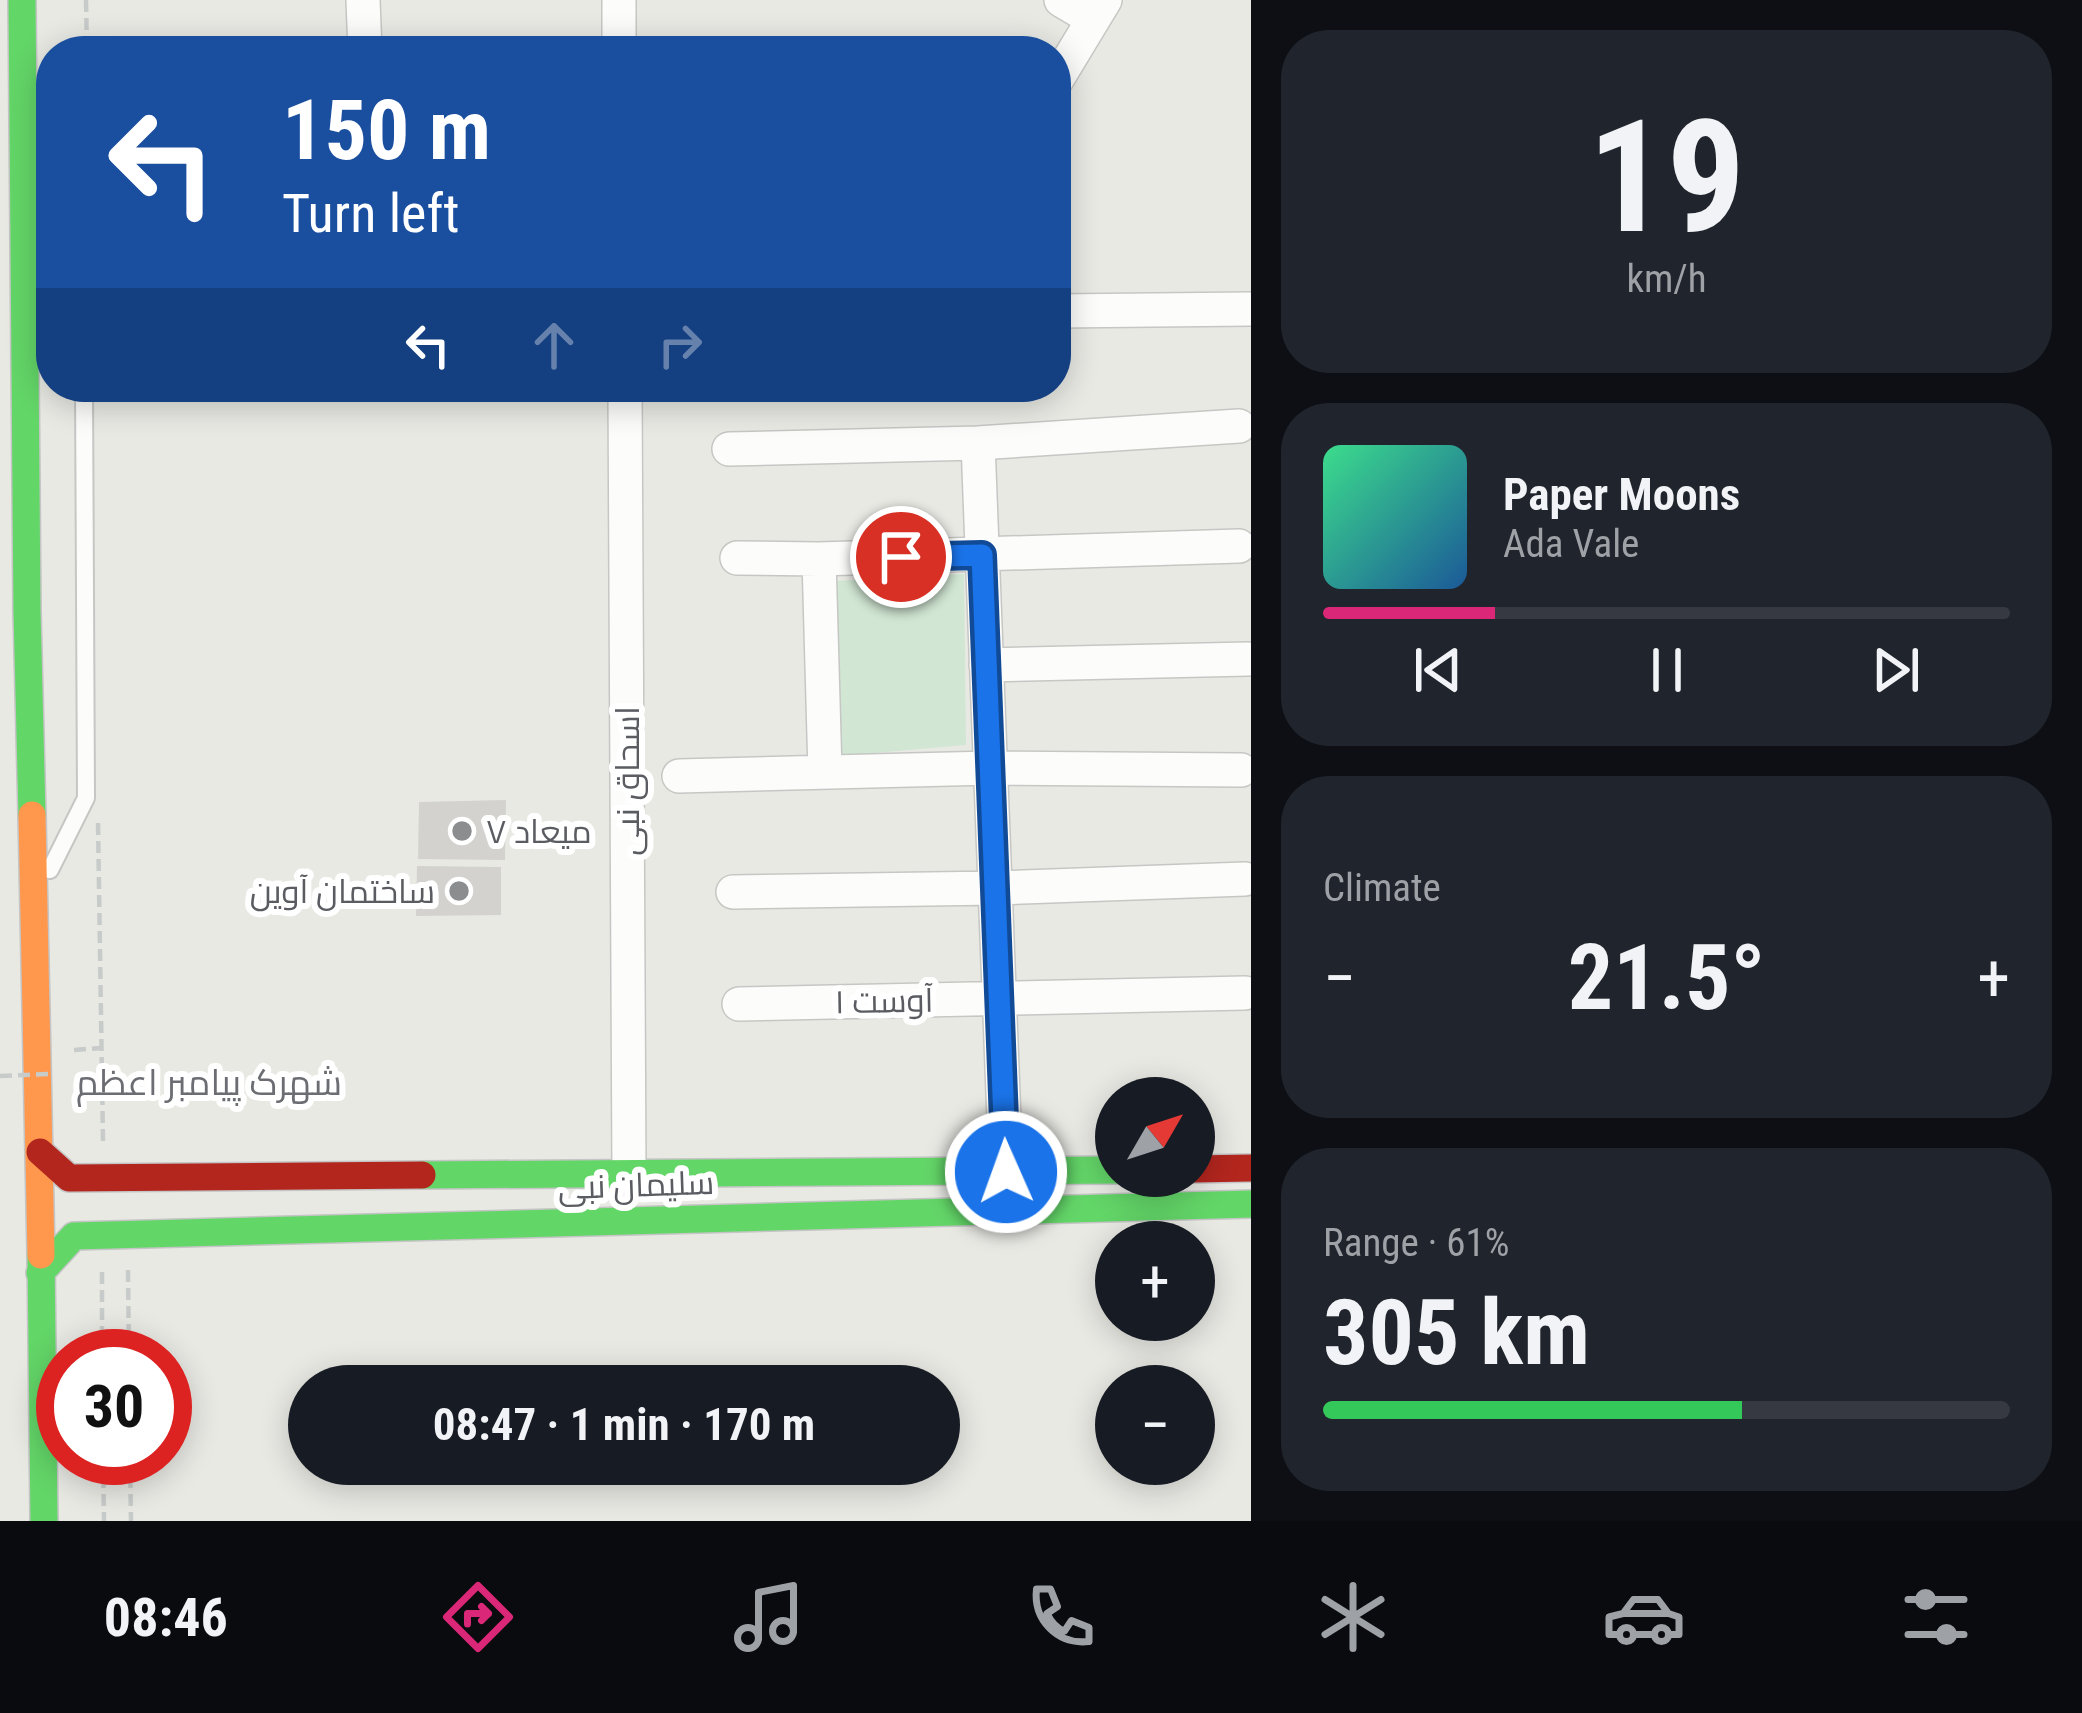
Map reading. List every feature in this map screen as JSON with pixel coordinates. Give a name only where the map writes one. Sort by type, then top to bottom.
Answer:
[{"type":"street","points":[[22,0],[27,611],[44,1521]]},
{"type":"street","points":[[363,0],[364,36]]},
{"type":"street","points":[[619,0],[620,36]]},
{"type":"street","points":[[1061,0],[1099,9],[1071,56]]},
{"type":"street","points":[[1071,311],[1251,309]]},
{"type":"street","name":"اسحاق نبی","points":[[625,402],[629,1174]]},
{"type":"street","points":[[729,449],[978,443],[1239,426]]},
{"type":"street","points":[[978,443],[1006,1172]]},
{"type":"street","points":[[737,558],[819,560],[1239,546]]},
{"type":"street","points":[[819,560],[825,772]]},
{"type":"street","points":[[986,665],[1248,659]]},
{"type":"street","points":[[680,776],[991,768],[1241,770]]},
{"type":"street","points":[[733,892],[1245,879]]},
{"type":"street","name":"آوست ١","points":[[739,1004],[1245,993]]},
{"type":"street","name":"سلیمان نبی","points":[[40,1152],[69,1178],[1095,1170]]},
{"type":"street","points":[[1215,1168],[1251,1168]]},
{"type":"street","points":[[40,1273],[101,1235],[72,1214],[88,1178]]},
{"type":"street","name":"سلیمان نبی","points":[[101,1235],[1251,1204]]},
{"type":"lane","points":[[23,233],[36,260]]},
{"type":"lane","points":[[34,903],[86,798],[84,402]]},
{"type":"path","points":[[86,0],[87,36]]},
{"type":"path","points":[[58,1051],[101,1048]]},
{"type":"path","points":[[0,1076],[51,1074]]},
{"type":"path","points":[[101,1235],[103,1329]]},
{"type":"path","points":[[101,1235],[123,1329]]},
{"type":"path","points":[[103,1485],[104,1521]]},
{"type":"path","points":[[130,1485],[131,1521]]},
{"type":"green space","points":[[964,574],[966,745],[840,756],[836,581]]},
{"type":"building","name":"میعاد ۷","points":[[506,800],[505,860],[418,859],[419,802]]},
{"type":"building","name":"ساختمان آوین","points":[[417,866],[501,867],[501,915],[416,916]]},
{"type":"traffic: fast","points":[[22,0],[32,815]]},
{"type":"traffic: fast","points":[[422,1175],[1095,1170]]},
{"type":"traffic: fast","points":[[40,1273],[74,1236],[1251,1204]]},
{"type":"traffic: fast","points":[[41,1255],[44,1521]]},
{"type":"traffic: slow","points":[[32,815],[41,1255]]},
{"type":"traffic: jam","points":[[40,1152],[69,1178],[422,1175]]},
{"type":"traffic: jam","points":[[1215,1169],[1251,1168]]},
{"type":"place","name":"میعاد ۷","points":[[462,831]]},
{"type":"place","name":"ساختمان آوین","points":[[459,891]]},
{"type":"district","name":"شهرک پیامبر اعظم","points":[[209,1083]]},
{"type":"route","points":[[901,557],[982,555],[1006,1172]]}]
